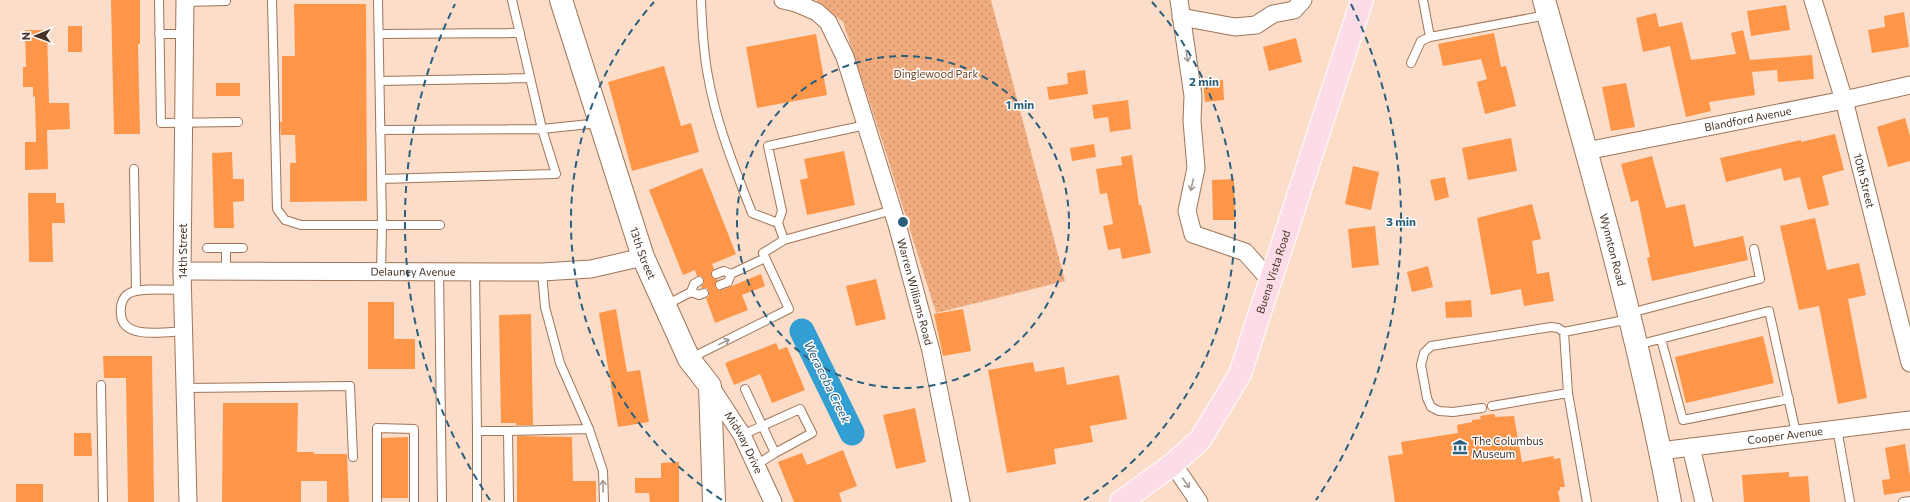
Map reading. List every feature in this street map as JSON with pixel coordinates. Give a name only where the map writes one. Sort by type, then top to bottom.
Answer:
[{"type":"main road","name":"13th Street","points":[[561,0],[643,258],[689,359],[710,386]]},
{"type":"main road","name":"Buena Vista Road","points":[[1121,502],[1173,464],[1200,440],[1240,374],[1362,0]]},
{"type":"main road","name":"Wynnton Road","points":[[1546,7],[1630,316],[1670,502]]},
{"type":"main road","points":[[710,386],[714,502]]},
{"type":"street","points":[[561,0],[567,0]]},
{"type":"street","name":"Warren Williams Road","points":[[782,0],[796,3],[817,12],[828,22],[846,57],[893,210],[931,351],[961,502]]},
{"type":"street","points":[[1179,0],[1193,96],[1192,121],[1196,168],[1187,211],[1193,234],[1245,252],[1270,280]]},
{"type":"street","points":[[1181,17],[1236,27],[1256,25],[1274,14],[1294,10],[1303,0]]},
{"type":"street","name":"10th Street","points":[[1812,0],[1844,100],[1910,363]]},
{"type":"street","name":"14th Street","points":[[185,1],[182,271],[188,502]]},
{"type":"street","name":"Blandford Avenue","points":[[1586,151],[1844,100],[1910,85]]},
{"type":"street","name":"Delauney Avenue","points":[[182,271],[381,273],[542,272],[591,269],[643,258]]},
{"type":"street","name":"Midway Drive","points":[[710,386],[742,435],[772,502]]},
{"type":"street","name":"Cooper Avenue","points":[[1660,451],[1910,420]]},
{"type":"street","points":[[1691,447],[1704,502]]},
{"type":"street","points":[[1173,464],[1199,502]]},
{"type":"lane","points":[[159,0],[161,123],[238,122]]},
{"type":"lane","points":[[272,0],[277,209],[284,220],[301,225],[440,225]]},
{"type":"lane","points":[[378,0],[382,225],[381,273]]},
{"type":"lane","points":[[381,179],[556,174],[542,129],[512,0]]},
{"type":"lane","points":[[701,0],[708,77],[728,151],[752,213],[778,224]]},
{"type":"lane","points":[[1423,0],[1430,37]]},
{"type":"lane","points":[[185,1],[226,1]]},
{"type":"lane","points":[[1411,64],[1421,41],[1430,37],[1546,7]]},
{"type":"lane","points":[[379,34],[520,33]]},
{"type":"lane","points":[[160,34],[184,34]]},
{"type":"lane","points":[[380,81],[530,78]]},
{"type":"lane","points":[[380,130],[542,129],[599,123]]},
{"type":"lane","points":[[784,240],[778,224],[782,210],[768,146],[866,125]]},
{"type":"lane","points":[[134,169],[136,291]]},
{"type":"lane","points":[[689,359],[789,309],[763,253],[784,240],[893,210]]},
{"type":"lane","points":[[207,248],[243,248]]},
{"type":"lane","points":[[226,248],[226,272]]},
{"type":"lane","points":[[1482,408],[1453,412],[1439,411],[1431,407],[1427,398],[1421,365],[1424,353],[1431,346],[1551,327],[1558,328],[1564,332],[1630,316],[1760,279],[1754,249]]},
{"type":"lane","points":[[731,274],[724,271],[718,280],[728,282],[731,274],[765,258]]},
{"type":"lane","points":[[439,272],[442,502]]},
{"type":"lane","points":[[475,272],[477,502]]},
{"type":"lane","points":[[542,272],[545,307],[560,363],[589,429],[603,471],[604,502]]},
{"type":"lane","points":[[665,306],[691,292],[694,284],[701,287],[699,295],[691,292]]},
{"type":"lane","points":[[183,290],[136,291],[128,294],[123,300],[120,311],[121,319],[127,328],[139,333],[184,332]]},
{"type":"lane","points":[[1636,345],[1769,311],[1796,433]]},
{"type":"lane","points":[[1564,332],[1568,393],[1586,502]]},
{"type":"lane","points":[[1661,339],[1683,420],[1789,399]]},
{"type":"lane","points":[[101,385],[103,502]]},
{"type":"lane","points":[[185,388],[350,386],[353,457]]},
{"type":"lane","points":[[745,389],[775,453]]},
{"type":"lane","points":[[1492,406],[1568,393]]},
{"type":"lane","points":[[742,435],[800,409],[812,433],[756,465]]},
{"type":"lane","points":[[377,502],[377,428],[414,429],[414,502]]},
{"type":"lane","points":[[1837,428],[1850,502]]},
{"type":"lane","points":[[477,431],[589,429]]},
{"type":"lane","points":[[508,431],[509,502]]},
{"type":"lane","points":[[1903,502],[1910,501]]},
{"type":"green space","name":"Dinglewood Park","points":[[816,0],[991,0],[1065,281],[936,313],[843,22]]},
{"type":"building","points":[[111,0],[140,0],[140,44],[138,44],[140,134],[114,134]]},
{"type":"building","points":[[294,4],[366,4],[367,201],[290,202],[290,163],[296,163],[295,135],[281,135],[280,122],[282,122],[282,56],[295,56]]},
{"type":"building","points":[[1786,5],[1790,30],[1751,36],[1747,11]]},
{"type":"building","points":[[1904,12],[1909,47],[1872,53],[1868,30],[1885,27],[1884,16]]},
{"type":"building","points":[[1656,13],[1659,27],[1682,22],[1691,60],[1736,54],[1731,33],[1743,30],[1750,60],[1812,55],[1814,79],[1778,82],[1777,70],[1752,72],[1755,95],[1709,102],[1711,111],[1686,117],[1670,46],[1643,52],[1636,18]]},
{"type":"building","points":[[68,26],[82,26],[82,52],[68,52]]},
{"type":"building","points":[[25,30],[47,30],[49,103],[69,103],[70,129],[47,130],[48,169],[25,170],[25,142],[36,142],[35,96],[33,97],[33,87],[23,87],[23,67],[26,67]]},
{"type":"building","points":[[1494,33],[1501,67],[1506,66],[1516,106],[1485,114],[1477,82],[1487,79],[1481,59],[1443,66],[1438,44]]},
{"type":"building","points":[[816,34],[827,95],[757,108],[746,47]]},
{"type":"building","points":[[1296,38],[1302,62],[1269,71],[1263,47]]},
{"type":"building","points":[[664,66],[681,126],[691,123],[699,152],[632,171],[608,82]]},
{"type":"building","points":[[1085,70],[1088,94],[1049,100],[1047,87],[1068,84],[1067,73]]},
{"type":"building","points":[[1223,80],[1224,100],[1205,102],[1203,82]]},
{"type":"building","points":[[216,83],[240,83],[240,96],[216,96]]},
{"type":"building","points":[[1626,83],[1635,127],[1611,131],[1602,87]]},
{"type":"building","points":[[1128,100],[1131,129],[1110,132],[1108,117],[1094,119],[1092,105]]},
{"type":"building","points":[[1905,118],[1910,136],[1910,161],[1888,167],[1877,127]]},
{"type":"building","points":[[1835,134],[1844,170],[1822,176],[1829,205],[1808,210],[1800,177],[1784,181],[1781,168],[1726,182],[1720,158]]},
{"type":"building","points":[[1511,138],[1517,171],[1468,180],[1462,148]]},
{"type":"building","points":[[1094,144],[1096,157],[1072,161],[1070,148]]},
{"type":"building","points":[[844,151],[855,205],[807,215],[800,180],[808,178],[804,159]]},
{"type":"building","points":[[232,152],[233,179],[244,179],[244,201],[233,202],[234,228],[214,228],[212,153]]},
{"type":"building","points":[[1132,155],[1139,205],[1141,205],[1151,253],[1122,259],[1120,248],[1108,250],[1103,226],[1113,224],[1107,193],[1100,194],[1096,169],[1122,165],[1121,157]]},
{"type":"building","points":[[1652,156],[1666,208],[1685,204],[1694,247],[1743,236],[1748,260],[1652,281],[1647,258],[1650,257],[1638,200],[1631,202],[1621,164]]},
{"type":"building","points":[[1353,166],[1379,172],[1371,210],[1345,204]]},
{"type":"building","points":[[702,168],[736,254],[712,264],[714,269],[711,276],[718,280],[715,287],[722,290],[761,274],[765,286],[742,295],[748,310],[715,323],[706,298],[709,296],[709,291],[707,288],[702,288],[701,286],[704,283],[704,279],[701,276],[697,276],[695,270],[683,275],[649,190]]},
{"type":"building","points":[[1445,177],[1449,197],[1435,201],[1430,180]]},
{"type":"building","points":[[1234,179],[1235,220],[1213,220],[1212,180]]},
{"type":"building","points":[[28,193],[56,193],[56,203],[64,203],[65,223],[52,223],[53,262],[29,262]]},
{"type":"building","points":[[1532,204],[1541,239],[1532,241],[1537,274],[1549,272],[1554,301],[1524,306],[1521,289],[1491,295],[1477,218]]},
{"type":"building","points":[[1815,218],[1827,270],[1859,263],[1866,295],[1848,299],[1867,398],[1838,404],[1819,306],[1799,310],[1780,226]]},
{"type":"building","points":[[1375,226],[1379,265],[1352,268],[1348,229]]},
{"type":"building","points":[[1428,266],[1433,287],[1412,292],[1407,272]]},
{"type":"building","points":[[876,279],[886,319],[856,326],[846,286]]},
{"type":"building","points":[[1471,300],[1472,317],[1446,318],[1445,302]]},
{"type":"building","points":[[368,302],[394,302],[394,339],[415,339],[415,369],[368,369]]},
{"type":"building","points":[[616,309],[627,372],[640,370],[649,422],[618,427],[599,313]]},
{"type":"building","points":[[963,309],[971,351],[943,356],[934,314]]},
{"type":"building","points":[[531,314],[533,425],[501,423],[499,315]]},
{"type":"building","points":[[1763,336],[1774,383],[1686,403],[1675,357]]},
{"type":"building","points":[[776,343],[779,350],[787,347],[805,390],[772,403],[760,374],[734,385],[725,363]]},
{"type":"building","points":[[103,356],[152,356],[154,502],[128,502],[126,378],[104,378]]},
{"type":"building","points":[[1033,362],[1035,372],[1064,367],[1067,385],[1119,375],[1127,419],[1090,426],[1093,442],[1054,449],[1056,464],[1007,473],[988,370]]},
{"type":"building","points":[[223,403],[298,403],[297,452],[314,452],[314,454],[347,454],[349,502],[327,502],[327,481],[301,481],[301,502],[222,502]]},
{"type":"building","points":[[915,408],[926,462],[896,469],[883,415]]},
{"type":"building","name":"The Columbus Museum","points":[[1493,414],[1495,417],[1514,416],[1522,462],[1553,456],[1554,459],[1560,458],[1565,487],[1560,487],[1560,490],[1558,491],[1560,502],[1395,502],[1388,456],[1403,454],[1401,442],[1458,433],[1457,425],[1472,422],[1472,420],[1481,419],[1480,416]]},
{"type":"building","points":[[74,433],[91,433],[92,456],[74,456]]},
{"type":"building","points":[[517,436],[572,437],[573,481],[596,481],[596,502],[517,502]]},
{"type":"building","points":[[408,437],[408,498],[382,498],[382,438]]},
{"type":"building","points":[[1905,444],[1910,476],[1910,491],[1884,495],[1882,480],[1890,479],[1885,448]]},
{"type":"building","points":[[843,450],[857,486],[839,493],[842,502],[794,502],[778,462],[802,453],[807,465]]},
{"type":"building","points":[[679,462],[679,502],[650,502],[649,493],[635,493],[635,478],[661,478],[661,463]]},
{"type":"building","points":[[1789,472],[1789,477],[1808,476],[1810,502],[1744,502],[1742,475]]},
{"type":"building","points":[[16,484],[43,484],[43,502],[16,502]]},
{"type":"waterway","name":"Weracoba Creek","points":[[802,331],[852,433]]},
{"type":"place","name":"The Columbus Museum","points":[[1460,447]]}]
